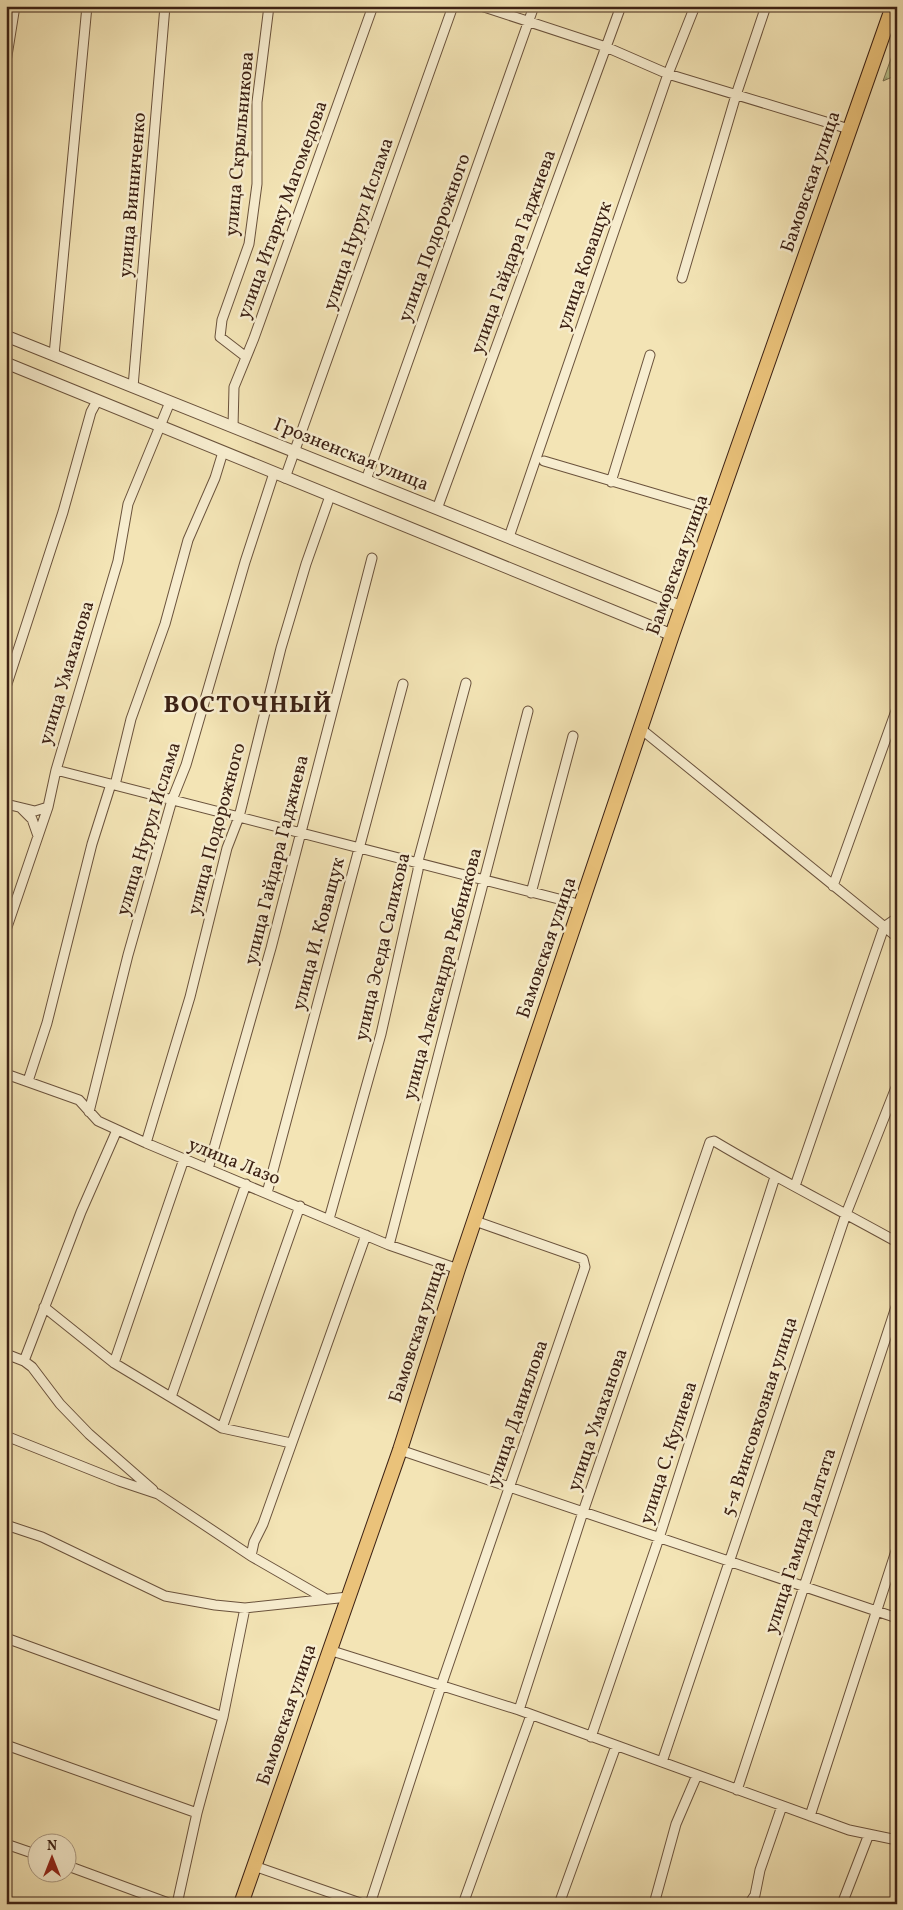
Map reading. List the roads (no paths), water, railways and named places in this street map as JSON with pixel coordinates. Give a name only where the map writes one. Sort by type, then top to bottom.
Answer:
[{"type":"highway","name":"Бамовская улица","points":[[241,1904],[400,1450],[458,1269],[672,635],[717,512],[893,6]]},
{"type":"street","points":[[6,62],[14,6]]},
{"type":"street","points":[[54,355],[86,6]]},
{"type":"street","name":"улица Винниченко","points":[[133,387],[165,6]]},
{"type":"street","name":"улица Скрыльникова","points":[[246,357],[220,337],[222,320],[248,244],[257,184],[257,102],[269,6]]},
{"type":"street","name":"улица Итарку Магомедова","points":[[233,427],[234,387],[373,6]]},
{"type":"street","name":"улица Нурул Ислама","points":[[286,478],[452,6]]},
{"type":"street","points":[[481,6],[528,23],[606,47],[668,74],[849,129]]},
{"type":"street","name":"улица Подорожного","points":[[366,480],[534,6]]},
{"type":"street","name":"улица Гайдара Гаджиева","points":[[437,509],[621,6]]},
{"type":"street","name":"улица Коващук","points":[[509,538],[668,74],[695,6]]},
{"type":"street","points":[[682,278],[736,95],[766,6]]},
{"type":"street","name":"Грозненская улица","points":[[6,336],[682,607]]},
{"type":"street","points":[[611,482],[650,354]]},
{"type":"street","points":[[6,363],[672,635]]},
{"type":"street","points":[[6,687],[64,512],[91,412],[97,401]]},
{"type":"street","name":"улица Умаханова","points":[[6,930],[48,807],[56,770],[118,561],[128,504],[170,402]]},
{"type":"street","points":[[28,1081],[47,1023],[92,844],[113,785],[131,720],[165,624],[188,540],[215,478],[223,452]]},
{"type":"street","points":[[544,461],[717,512]]},
{"type":"street","name":"улица Нурул Ислама","points":[[89,1112],[128,955],[172,800],[186,765],[245,562],[274,473]]},
{"type":"street","name":"улица Подорожного","points":[[146,1143],[190,997],[227,848],[239,817],[281,648],[306,564],[330,496]]},
{"type":"street","name":"улица Гайдара Гаджиева","points":[[208,1169],[271,948],[372,558]]},
{"type":"street","name":"улица Эседа Салихова","points":[[329,1219],[381,1034],[418,870],[418,861],[466,683]]},
{"type":"street","name":"улица И. Коващук","points":[[267,1193],[403,684]]},
{"type":"street","points":[[833,886],[897,708]]},
{"type":"street","name":"улица Александра Рыбникова","points":[[389,1245],[528,710]]},
{"type":"street","points":[[641,730],[897,937]]},
{"type":"street","points":[[531,893],[573,736]]},
{"type":"street","points":[[56,770],[300,833],[418,861],[531,893],[582,905]]},
{"type":"street","points":[[6,804],[35,811],[48,807]]},
{"type":"street","points":[[20,808],[32,819],[38,836]]},
{"type":"street","points":[[795,1186],[884,927],[897,918]]},
{"type":"street","name":"улица Лазо","points":[[6,1074],[79,1100],[98,1121],[146,1143],[300,1206],[389,1245],[458,1269]]},
{"type":"street","name":"5-я Винсовхозная улица","points":[[662,1762],[846,1214],[897,1085]]},
{"type":"street","points":[[24,1361],[81,1212],[117,1130]]},
{"type":"street","name":"улица Умаханова","points":[[519,1710],[583,1512],[710,1142],[714,1141],[775,1178]]},
{"type":"street","points":[[114,1363],[184,1159]]},
{"type":"street","points":[[775,1178],[795,1186],[897,1242]]},
{"type":"street","name":"улица С. Кулиева","points":[[591,1737],[659,1538],[775,1178]]},
{"type":"street","points":[[171,1397],[246,1184]]},
{"type":"street","points":[[222,1428],[300,1206]]},
{"type":"street","name":"улица Даниялова","points":[[370,1904],[441,1686],[585,1267],[583,1259],[475,1220]]},
{"type":"street","points":[[251,1556],[254,1542],[263,1524],[366,1235]]},
{"type":"street","name":"улица Гамида Далгата","points":[[738,1790],[802,1587],[897,1304]]},
{"type":"street","points":[[44,1307],[114,1363],[222,1428],[291,1443]]},
{"type":"street","points":[[6,1354],[24,1361],[32,1367],[60,1404],[89,1434],[158,1494],[251,1556],[324,1598]]},
{"type":"street","points":[[6,1436],[119,1481],[158,1494]]},
{"type":"street","points":[[400,1450],[897,1618]]},
{"type":"street","points":[[6,1525],[42,1537],[165,1596],[245,1608],[348,1596]]},
{"type":"street","points":[[810,1816],[897,1548]]},
{"type":"street","points":[[177,1904],[197,1813],[223,1716],[245,1608]]},
{"type":"street","points":[[6,1638],[223,1716]]},
{"type":"street","points":[[329,1650],[519,1710],[849,1830],[897,1840]]},
{"type":"street","points":[[463,1904],[531,1715]]},
{"type":"street","points":[[6,1745],[197,1813]]},
{"type":"street","points":[[559,1904],[616,1746]]},
{"type":"street","points":[[654,1904],[676,1824],[697,1775]]},
{"type":"street","points":[[749,1904],[755,1895],[760,1870],[782,1806]]},
{"type":"street","points":[[842,1904],[869,1834]]},
{"type":"street","points":[[6,1844],[28,1852]]},
{"type":"street","points":[[254,1866],[363,1904]]},
{"type":"street","points":[[78,1870],[171,1904]]},
{"type":"district","name":"ВОСТОЧНЫЙ","points":[[248,706]]}]
